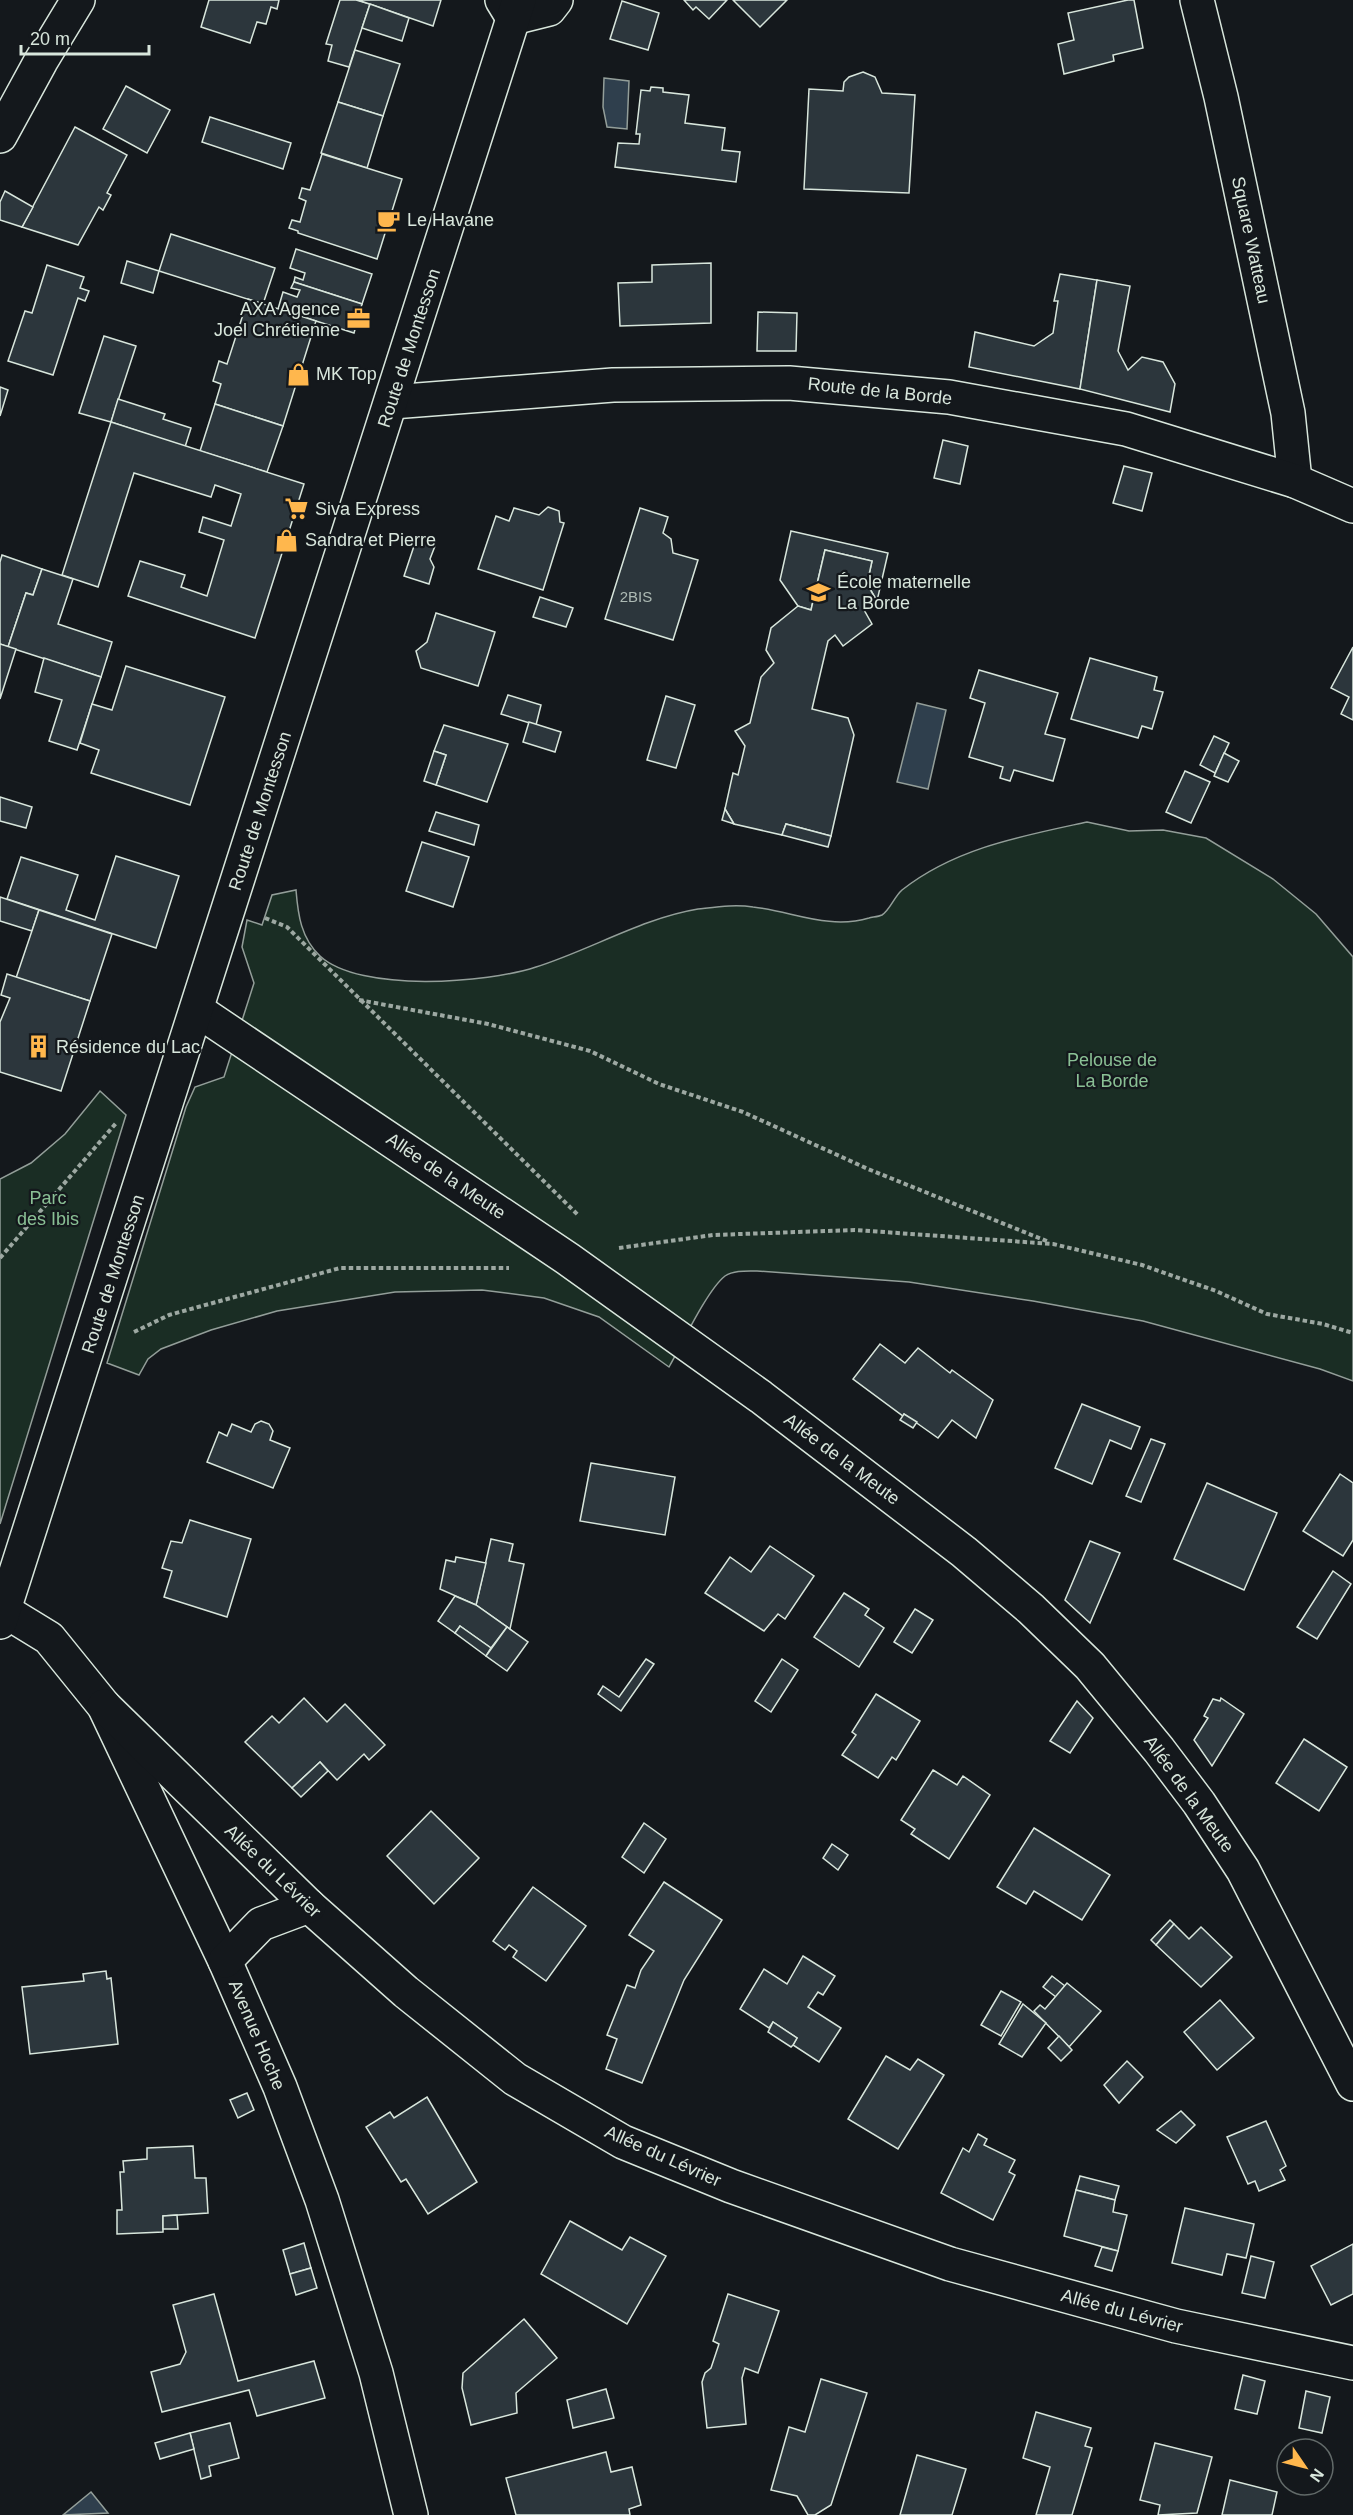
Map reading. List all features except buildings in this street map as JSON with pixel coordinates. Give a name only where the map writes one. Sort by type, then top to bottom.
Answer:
[{"type":"street","points":[[0,136],[78,0]]},
{"type":"street","points":[[511,6],[549,9],[556,0]]},
{"type":"street","name":"Square Watteau","points":[[1197,0],[1221,97],[1288,413],[1295,481]]},
{"type":"street","name":"Route de Montesson","points":[[1,1613],[87,1356],[392,402],[511,6]]},
{"type":"street","name":"Route de la Borde","points":[[392,402],[614,385],[789,382],[949,397],[1126,429],[1295,481],[1353,506]]},
{"type":"street","name":"Allée de la Meute","points":[[197,1010],[568,1259],[761,1397],[964,1552],[1031,1609],[1090,1666],[1193,1794],[1243,1870],[1345,2048],[1353,2084]]},
{"type":"street","name":"Avenue Hoche","points":[[1,1613],[49,1638],[104,1706],[225,1961],[280,2086],[322,2200],[376,2373],[411,2515]]},
{"type":"street","name":"Allée du Lévrier","points":[[104,1706],[309,1906],[406,1992],[515,2079],[622,2142],[731,2186],[950,2264],[1176,2326],[1353,2363]]},
{"type":"street","points":[[225,1961],[261,1924],[309,1906]]},
{"type":"path","points":[[231,904],[287,927],[358,1000],[579,1216]]},
{"type":"path","points":[[358,1000],[488,1024],[590,1051],[659,1084],[742,1112],[868,1169],[1053,1244],[1142,1265],[1216,1291],[1267,1314],[1323,1324],[1353,1333]]},
{"type":"path","points":[[0,1258],[119,1119]]},
{"type":"path","points":[[87,1356],[169,1315],[340,1268],[526,1269],[612,1249],[713,1235],[855,1230],[1053,1244]]},
{"type":"green space","name":"Pelouse de La Borde","points":[[1087,822],[1129,831],[1163,830],[1206,838],[1273,879],[1316,914],[1353,957],[1353,1381],[1320,1369],[1143,1321],[909,1282],[757,1271],[732,1273],[718,1283],[703,1305],[669,1367],[599,1317],[544,1298],[482,1290],[395,1292],[277,1311],[211,1330],[161,1349],[148,1359],[139,1375],[107,1363],[186,1107],[195,1087],[224,1077],[254,983],[242,947],[247,920],[262,925],[272,895],[296,890],[299,917],[309,942],[320,956],[339,968],[364,976],[393,980],[457,980],[515,973],[536,967],[657,919],[698,909],[746,906],[839,922],[879,916],[887,910],[902,890],[944,864],[990,846]]},
{"type":"green space","name":"Parc des Ibis","points":[[100,1091],[126,1115],[0,1524],[0,1179],[31,1163],[65,1134]]},
{"type":"water","points":[[604,78],[629,81],[627,129],[607,127],[603,107]]},
{"type":"water","points":[[917,703],[946,710],[928,789],[897,782]]},
{"type":"water","points":[[91,2492],[108,2513],[63,2515]]},
{"type":"place","name":"Le Havane","points":[[389,220]]},
{"type":"place","name":"AXA Agence Joel Chrétienne","points":[[358,319]]},
{"type":"place","name":"MK Top","points":[[298,374]]},
{"type":"place","name":"Siva Express","points":[[297,509]]},
{"type":"place","name":"Sandra et Pierre","points":[[287,540]]},
{"type":"place","name":"École maternelle La Borde","points":[[819,592]]},
{"type":"place","name":"Résidence du Lac","points":[[38,1047]]}]
